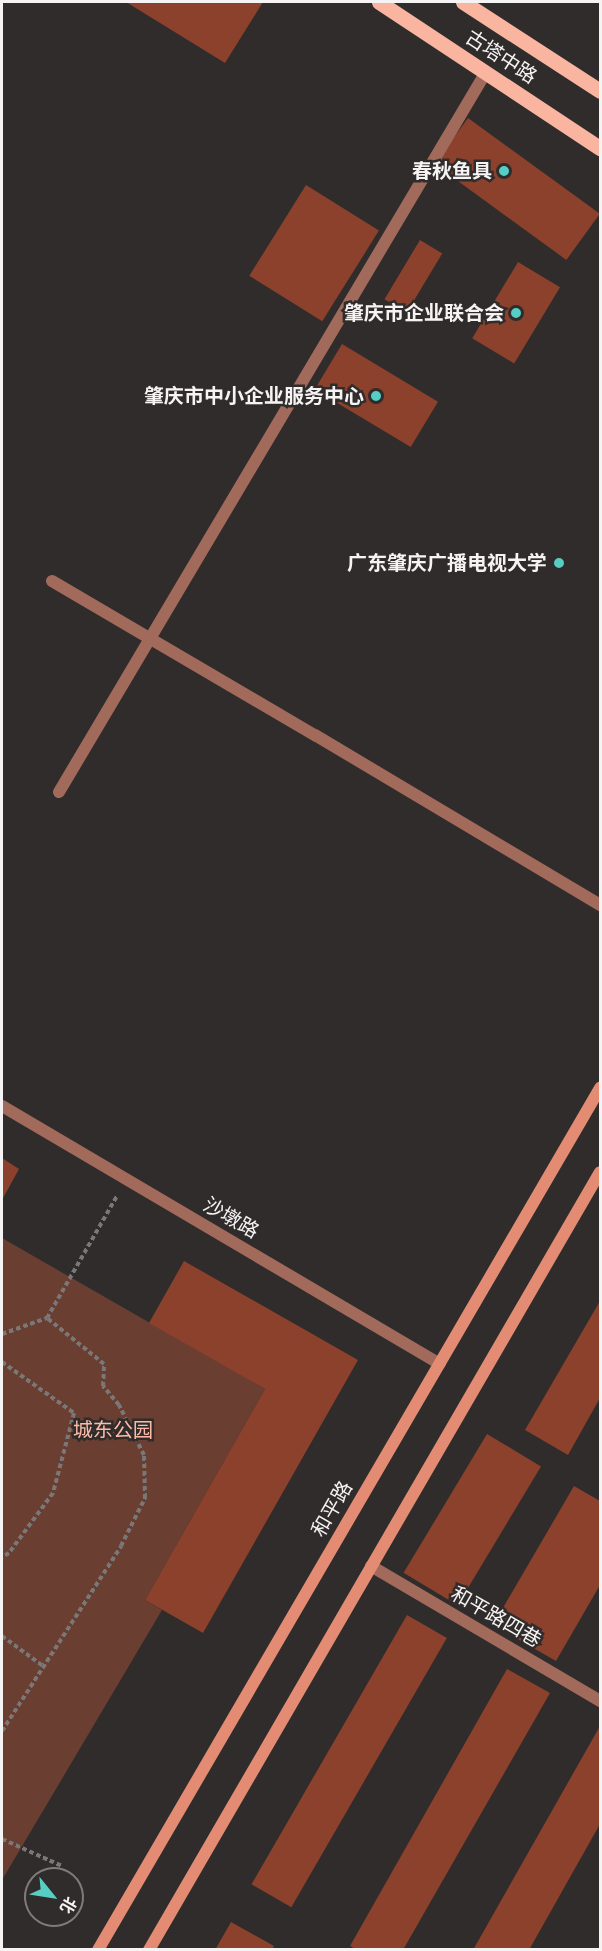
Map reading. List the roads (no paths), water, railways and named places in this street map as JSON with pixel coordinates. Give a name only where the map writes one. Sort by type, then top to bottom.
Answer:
[{"type":"main road","name":"古塔中路","points":[[379,2],[600,148]]},
{"type":"main road","name":"古塔中路","points":[[463,2],[600,91]]},
{"type":"main road","name":"和平路","points":[[98,1950],[600,1088]]},
{"type":"main road","points":[[149,1950],[600,1172]]},
{"type":"street","points":[[58,792],[486,72]]},
{"type":"street","points":[[52,581],[600,905]]},
{"type":"street","name":"沙墩路","points":[[2,1106],[440,1364]]},
{"type":"street","name":"和平路四巷","points":[[371,1566],[600,1701]]},
{"type":"place","name":"春秋鱼具","points":[[504,171]]},
{"type":"place","name":"肇庆市企业联合会","points":[[516,313]]},
{"type":"place","name":"肇庆市中小企业服务中心","points":[[376,396]]},
{"type":"place","name":"广东肇庆广播电视大学","points":[[559,563]]},
{"type":"park label","name":"城东公园","points":[[113,1430]]}]
